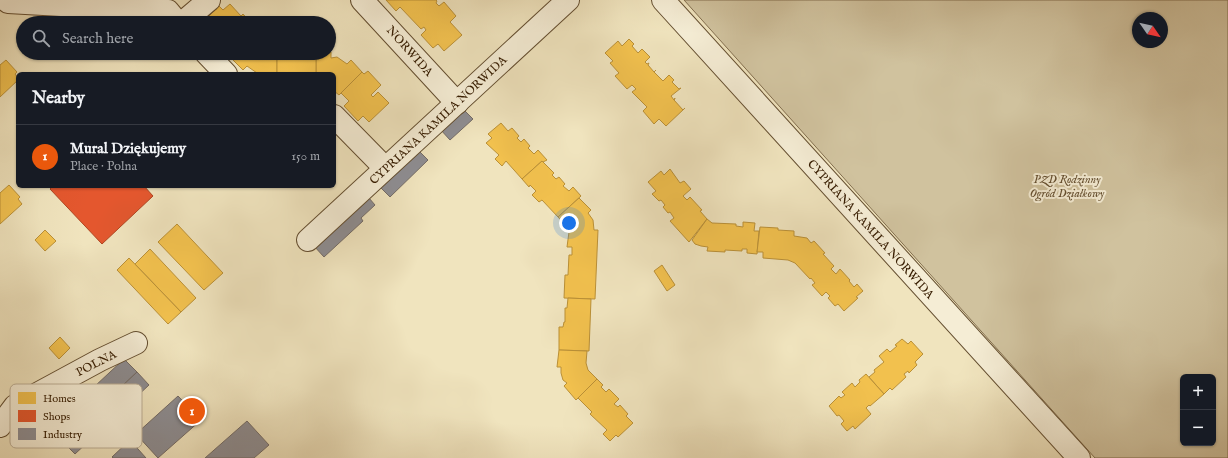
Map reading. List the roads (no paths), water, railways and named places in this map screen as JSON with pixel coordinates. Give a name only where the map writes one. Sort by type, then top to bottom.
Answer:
[{"type":"street","points":[[190,16],[209,0]]},
{"type":"street","name":"NORWIDA","points":[[362,0],[457,103]]},
{"type":"street","name":"CYPRIANA KAMILA NORWIDA","points":[[663,0],[1078,458]]},
{"type":"street","name":"CYPRIANA KAMILA NORWIDA","points":[[308,240],[457,103],[558,3]]},
{"type":"street","points":[[6,6],[168,11],[172,16]]},
{"type":"street","points":[[213,60],[224,72]]},
{"type":"street","points":[[336,118],[385,168]]},
{"type":"street","name":"POLNA","points":[[56,384],[100,360],[136,343]]},
{"type":"street","name":"POLNA","points":[[0,426],[10,413]]},
{"type":"place","name":"Mural Dziękujemy","points":[[192,411]]},
{"type":"park label","name":"PZD Rodzinny Ogród Działkowy","points":[[1067,186]]}]
